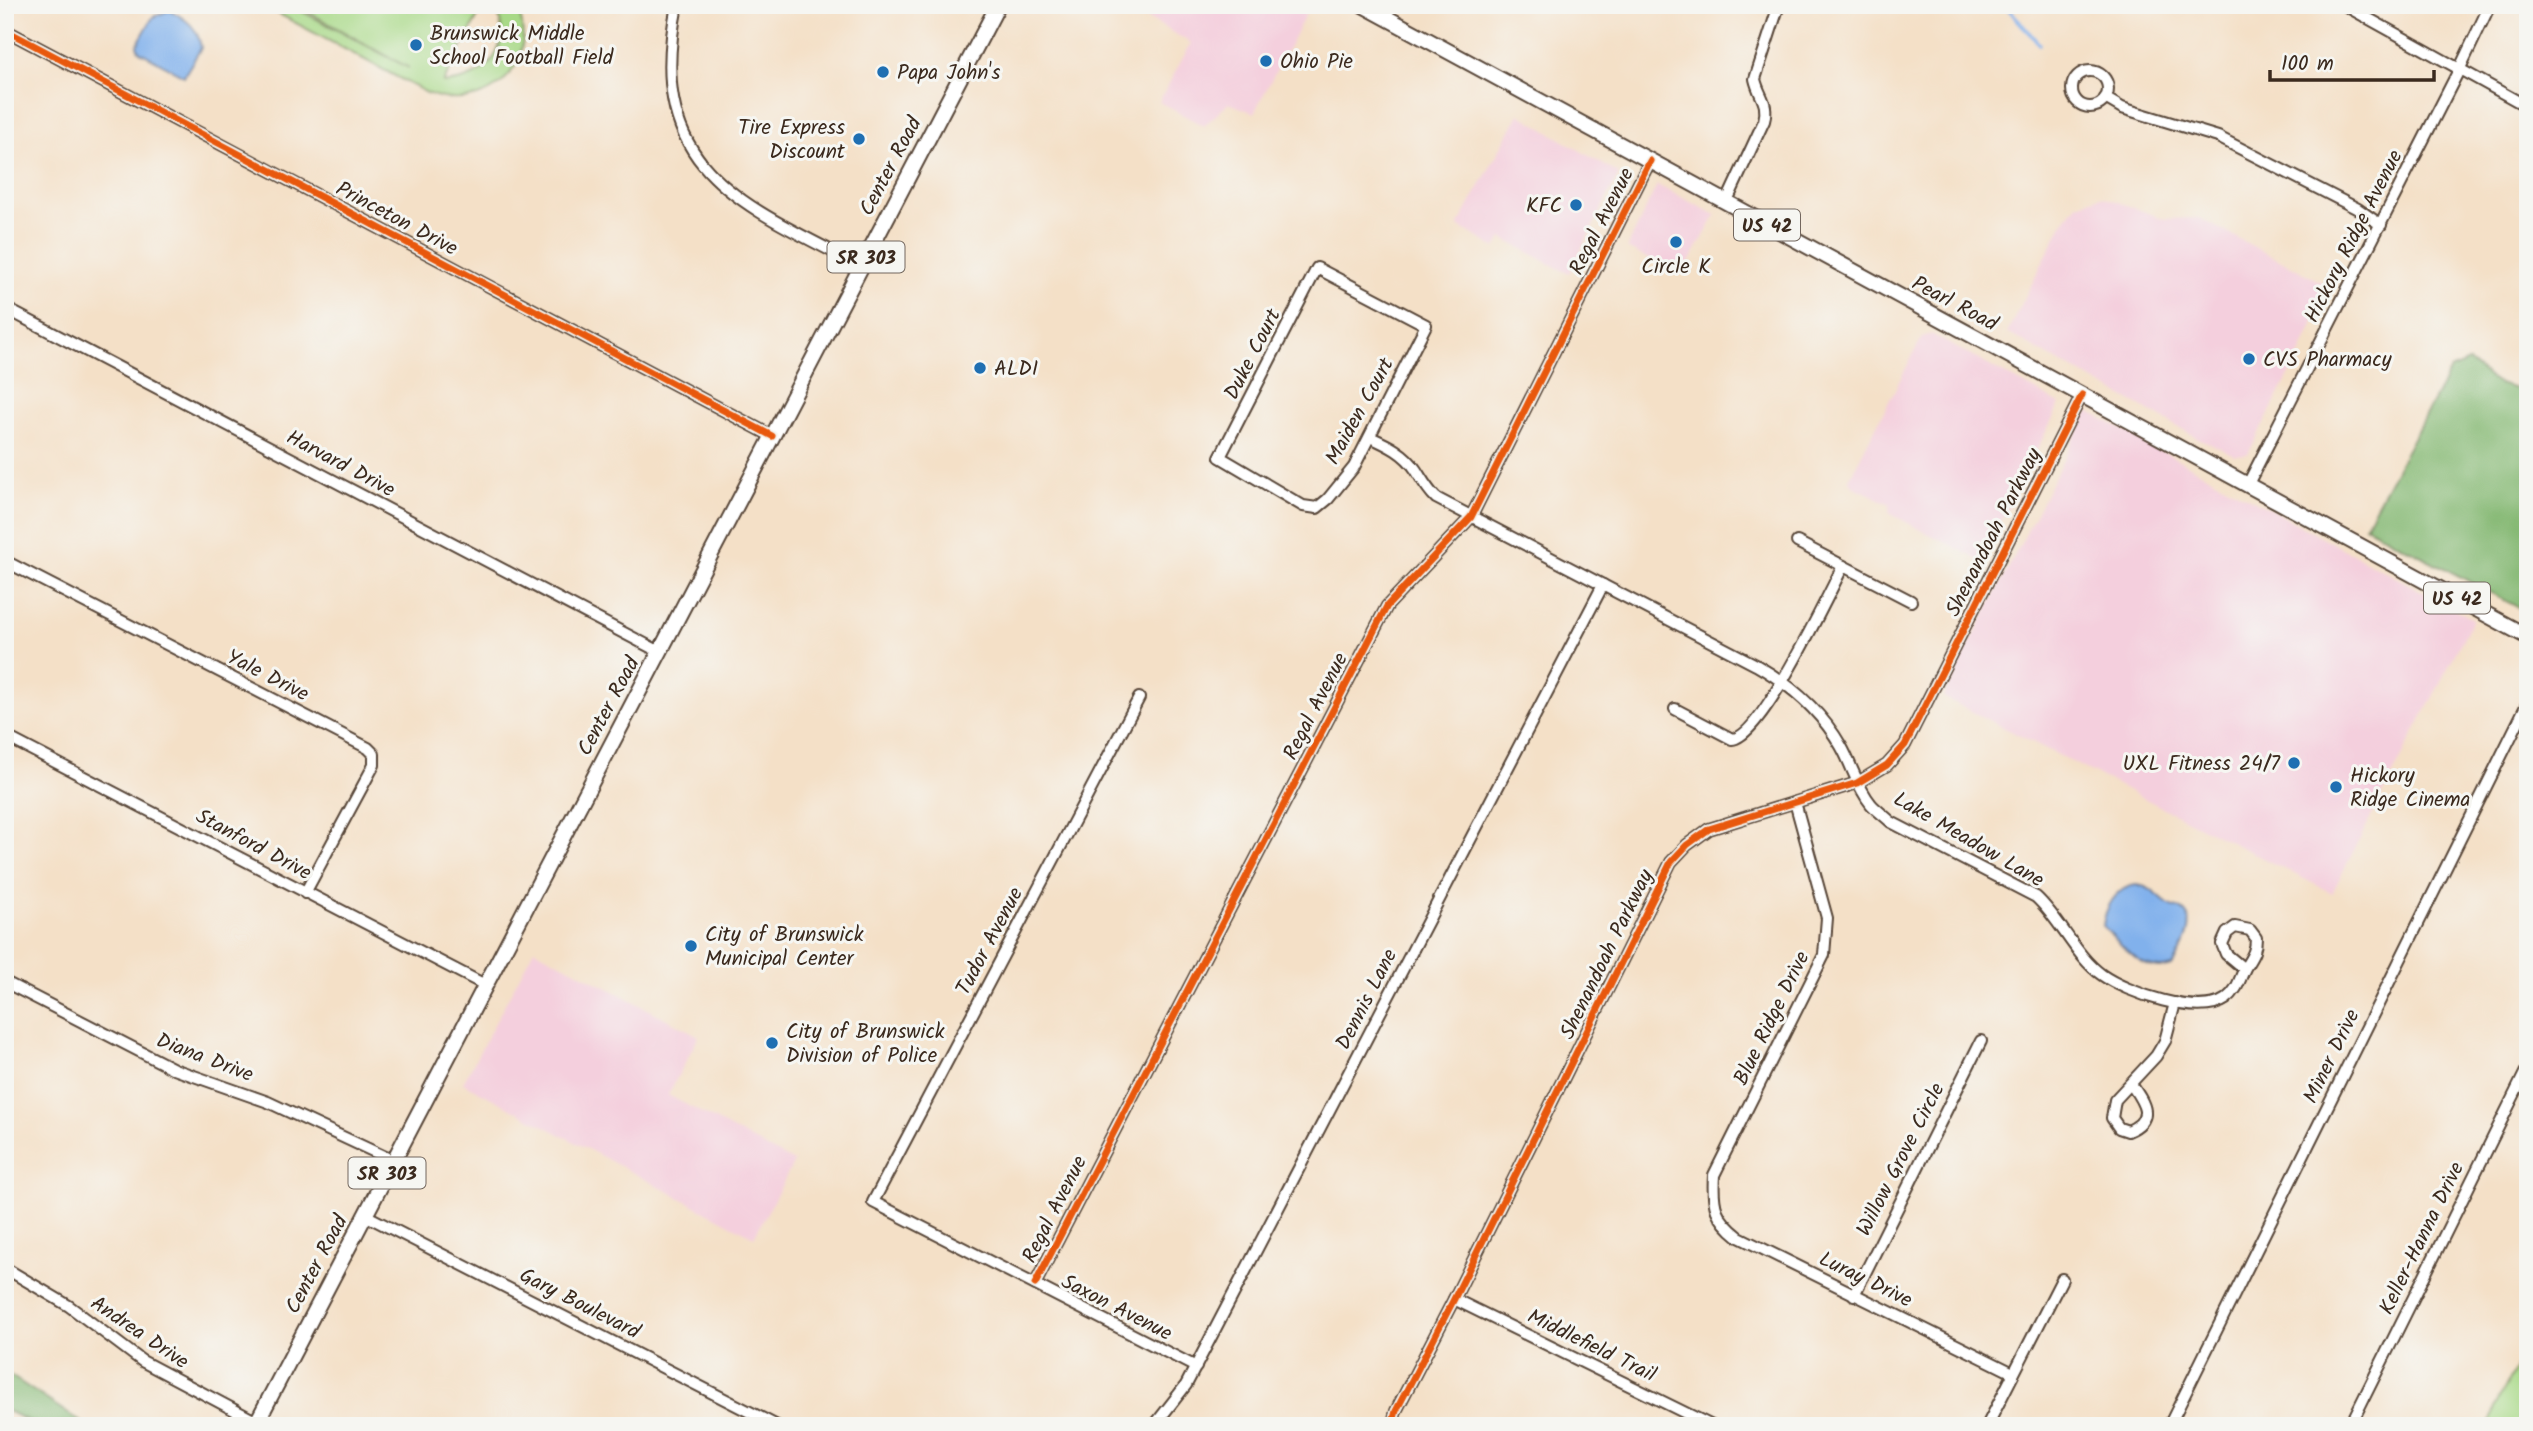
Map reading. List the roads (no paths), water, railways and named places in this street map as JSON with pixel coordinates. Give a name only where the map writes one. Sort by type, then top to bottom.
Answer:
[{"type":"main road","name":"Center Road","points":[[256,1424],[998,5]]},
{"type":"main road","name":"Pearl Road","points":[[1363,5],[2528,637]]},
{"type":"street","points":[[677,5],[670,57],[673,98],[677,120],[692,152],[719,181],[755,209],[861,266]]},
{"type":"street","points":[[1726,203],[1764,121],[1767,108],[1757,90],[1755,79],[1779,5]]},
{"type":"street","points":[[2344,5],[2528,107]]},
{"type":"street","name":"Hickory Ridge Avenue","points":[[2248,484],[2490,5]]},
{"type":"street","name":"Princeton Drive","points":[[5,30],[772,436]]},
{"type":"street","points":[[2105,98],[2122,108],[2218,137],[2358,209],[2381,225]]},
{"type":"street","name":"Regal Avenue","points":[[1035,1284],[1387,606],[1471,517],[1650,161]]},
{"type":"street","name":"Maiden Court","points":[[1317,268],[1426,325],[1354,467],[1328,499],[1317,508]]},
{"type":"street","name":"Duke Court","points":[[1317,268],[1220,457],[1303,506],[1317,508]]},
{"type":"street","name":"Harvard Drive","points":[[5,308],[660,652]]},
{"type":"street","name":"Shenandoah Parkway","points":[[1392,1426],[1396,1411],[1671,862],[1687,845],[1709,829],[1857,783],[1887,765],[1905,746],[2081,395]]},
{"type":"street","name":"Lake Meadow Lane","points":[[1370,437],[1392,447],[1406,458],[1427,490],[1436,498],[1783,681],[1814,709],[1830,729],[1842,747],[1857,783],[1871,804],[1891,822],[2036,897],[2052,912],[2087,963],[2101,975],[2133,992],[2175,1003],[2206,1005],[2224,1001],[2238,987],[2244,969]]},
{"type":"street","points":[[1797,542],[1911,601]]},
{"type":"street","name":"Yale Drive","points":[[5,561],[368,748],[374,754],[374,765],[305,892]]},
{"type":"street","points":[[1675,709],[1732,739],[1739,739],[1750,729],[1783,681],[1843,566]]},
{"type":"street","name":"Dennis Lane","points":[[1154,1426],[1186,1385],[1196,1367],[1603,585]]},
{"type":"street","name":"Tudor Avenue","points":[[873,1202],[1139,698]]},
{"type":"street","name":"Miner Drive","points":[[2169,1426],[2528,702]]},
{"type":"street","name":"Stanford Drive","points":[[5,736],[485,985]]},
{"type":"street","name":"Blue Ridge Drive","points":[[1714,1205],[1714,1175],[1824,955],[1827,918],[1795,802]]},
{"type":"street","name":"Diana Drive","points":[[5,982],[174,1069],[268,1102],[394,1161]]},
{"type":"street","points":[[2131,1084],[2156,1056],[2165,1041],[2175,1003]]},
{"type":"street","name":"Willow Grove Circle","points":[[1854,1296],[1982,1041]]},
{"type":"street","name":"Keller-Hanna Drive","points":[[2350,1426],[2528,1067]]},
{"type":"street","name":"Saxon Avenue","points":[[873,1202],[1196,1367]]},
{"type":"street","name":"Luray Drive","points":[[1714,1205],[1722,1224],[1739,1237],[2014,1373]]},
{"type":"street","name":"Gary Boulevard","points":[[365,1215],[777,1426]]},
{"type":"street","name":"Andrea Drive","points":[[5,1268],[69,1306],[142,1361],[256,1424]]},
{"type":"street","points":[[1987,1426],[2062,1279]]},
{"type":"street","name":"Middlefield Trail","points":[[1454,1299],[1712,1426]]},
{"type":"water","points":[[170,10],[191,25],[200,41],[201,48],[184,76],[139,51],[137,45],[153,17]]},
{"type":"water","points":[[2136,885],[2150,889],[2187,915],[2188,934],[2172,966],[2151,967],[2142,963],[2103,926],[2106,912],[2117,894]]},
{"type":"waterway","points":[[2005,5],[2039,44]]},
{"type":"place","name":"Brunswick Middle School Football Field","points":[[416,45]]},
{"type":"place","name":"Ohio Pie","points":[[1266,61]]},
{"type":"place","name":"Papa John's","points":[[883,72]]},
{"type":"place","name":"Tire Express Discount","points":[[859,139]]},
{"type":"place","name":"KFC","points":[[1576,205]]},
{"type":"place","name":"Circle K","points":[[1676,242]]},
{"type":"place","name":"CVS Pharmacy","points":[[2249,359]]},
{"type":"place","name":"ALDI","points":[[980,368]]},
{"type":"place","name":"UXL Fitness 24/7","points":[[2294,763]]},
{"type":"place","name":"Hickory Ridge Cinema","points":[[2336,787]]},
{"type":"place","name":"City of Brunswick Municipal Center","points":[[691,946]]},
{"type":"place","name":"City of Brunswick Division of Police","points":[[772,1043]]}]
